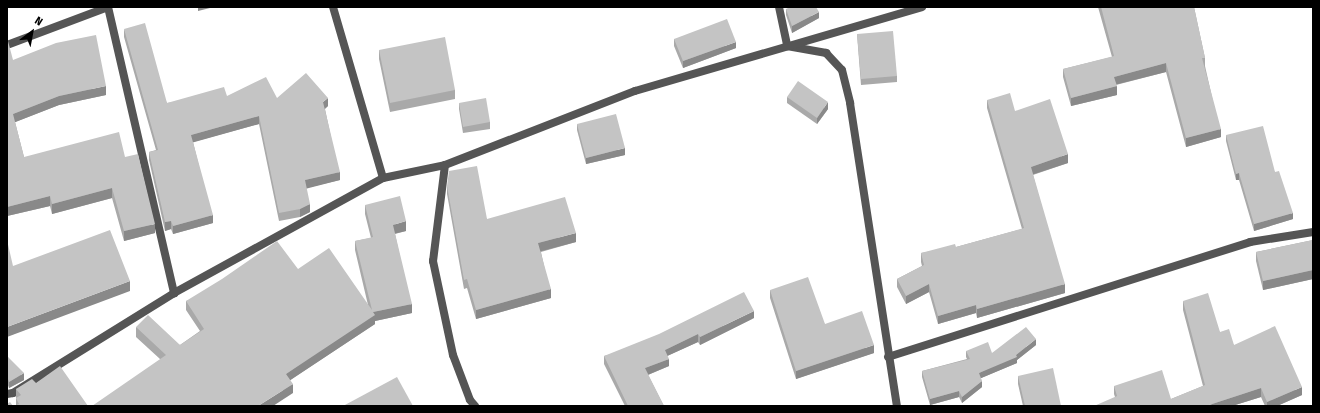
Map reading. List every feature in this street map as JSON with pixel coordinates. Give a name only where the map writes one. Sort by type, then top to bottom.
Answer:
[{"type":"street","points":[[7,46],[108,7],[174,293]]},
{"type":"street","points":[[334,7],[384,178]]},
{"type":"street","points":[[779,7],[787,46]]},
{"type":"street","points":[[7,394],[13,393],[174,293],[384,178],[445,164],[635,91],[922,7]]},
{"type":"street","points":[[787,46],[826,53],[842,70],[850,103],[888,357],[897,406]]},
{"type":"street","points":[[445,164],[433,261],[453,355],[470,400],[476,406]]},
{"type":"street","points":[[888,357],[1250,242],[1313,232]]},
{"type":"building","points":[[790,7],[816,7],[819,12],[792,26],[786,9]]},
{"type":"building","points":[[1101,7],[1194,7],[1205,58],[1202,58],[1221,129],[1186,138],[1166,63],[1114,77],[1117,86],[1071,98],[1063,69],[1114,56]]},
{"type":"building","points":[[727,19],[736,42],[683,61],[674,39]]},
{"type":"building","points":[[145,23],[167,103],[224,87],[227,96],[266,77],[277,98],[306,73],[328,98],[323,102],[340,172],[305,180],[310,204],[300,209],[279,213],[259,116],[191,135],[213,215],[173,226],[171,221],[165,222],[149,152],[158,150],[124,29]]},
{"type":"building","points":[[893,31],[897,76],[861,79],[857,34]]},
{"type":"building","points":[[96,35],[106,86],[59,96],[13,114],[24,157],[119,132],[125,157],[138,154],[155,224],[124,231],[112,188],[52,204],[50,196],[7,207],[7,40],[13,60],[56,43]]},
{"type":"building","points":[[445,37],[455,90],[390,103],[379,50]]},
{"type":"building","points":[[798,81],[828,102],[817,118],[787,97]]},
{"type":"building","points":[[1010,93],[1015,111],[1050,99],[1068,154],[1031,167],[1065,284],[977,309],[976,305],[938,316],[929,284],[906,296],[897,279],[924,265],[921,253],[955,244],[956,247],[1024,228],[987,100]]},
{"type":"building","points":[[486,98],[490,122],[463,127],[459,103]]},
{"type":"building","points":[[616,114],[625,148],[586,158],[577,124]]},
{"type":"building","points":[[1263,126],[1275,172],[1279,171],[1293,213],[1254,224],[1239,173],[1236,174],[1226,135]]},
{"type":"building","points":[[477,166],[487,219],[565,197],[576,233],[538,243],[551,289],[476,310],[467,279],[464,280],[447,186],[449,171]]},
{"type":"building","points":[[400,196],[406,221],[393,225],[412,304],[373,312],[375,315],[286,374],[293,384],[258,406],[92,406],[166,355],[136,327],[148,315],[180,345],[204,329],[186,301],[222,279],[277,241],[298,269],[329,248],[372,310],[355,241],[373,237],[365,205]]},
{"type":"building","points":[[110,230],[130,281],[7,327],[7,240],[13,266]]},
{"type":"building","points":[[1313,240],[1313,270],[1263,281],[1256,252]]},
{"type":"building","points":[[808,277],[825,324],[862,311],[874,345],[796,371],[770,290]]},
{"type":"building","points":[[744,292],[754,311],[700,337],[698,334],[665,350],[669,359],[645,368],[664,406],[628,406],[604,356],[659,334]]},
{"type":"building","points":[[1208,293],[1220,332],[1229,329],[1234,345],[1275,326],[1302,387],[1267,402],[1261,388],[1206,406],[1094,406],[1117,396],[1114,386],[1162,370],[1171,399],[1205,385],[1183,301]]},
{"type":"building","points":[[1026,327],[1036,339],[1016,355],[1017,357],[979,373],[982,381],[962,397],[959,391],[930,399],[922,371],[970,359],[966,351],[988,342],[992,353]]},
{"type":"building","points":[[7,356],[24,373],[9,382],[7,376]]},
{"type":"building","points":[[60,366],[88,406],[14,406],[19,404],[16,398],[21,395],[16,389],[32,379],[36,383]]},
{"type":"building","points":[[1053,368],[1061,406],[1025,406],[1018,376]]},
{"type":"building","points":[[397,377],[413,406],[343,406]]},
{"type":"building","points":[[10,402],[13,406],[7,406],[7,404]]}]
